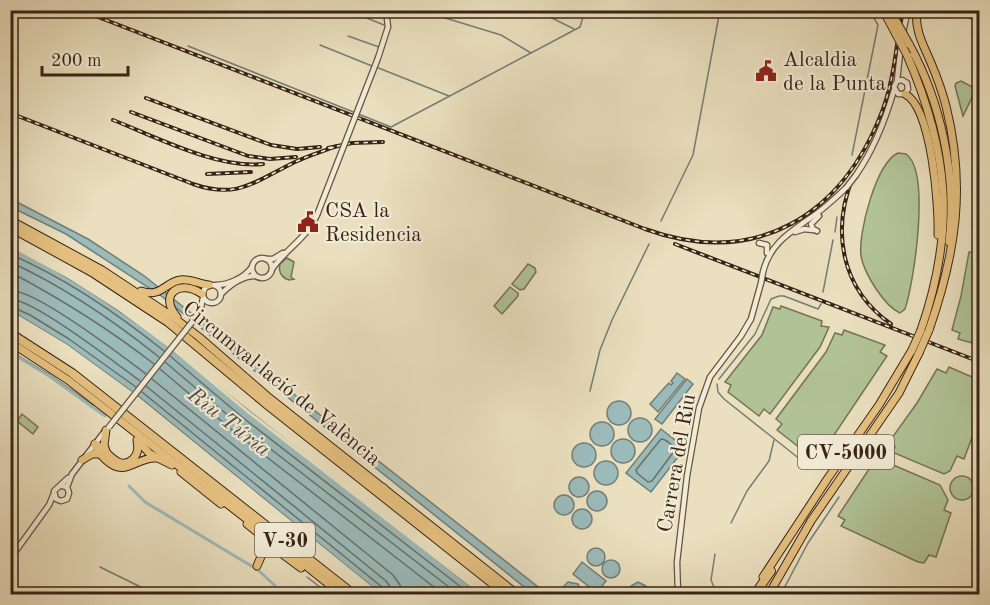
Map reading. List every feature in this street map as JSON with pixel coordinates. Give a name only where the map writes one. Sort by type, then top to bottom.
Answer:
[{"type":"highway","name":"CV-5000","points":[[770,594],[811,521],[899,393],[916,351],[941,254],[944,208],[940,160],[931,114],[908,55],[883,10]]},
{"type":"highway","name":"CV-5000","points":[[785,546],[828,478],[930,328],[940,291],[950,225],[950,183],[944,142],[928,87],[909,44],[890,10]]},
{"type":"highway","points":[[916,10],[918,30],[945,105],[957,178],[956,216],[951,254],[943,292],[930,328]]},
{"type":"highway","points":[[902,94],[912,98],[916,103],[933,164],[938,209],[937,274]]},
{"type":"highway","name":"Circumval·lació de València","points":[[10,220],[102,270],[142,295],[199,337],[267,396],[517,594]]},
{"type":"highway","name":"Circumval·lació de València","points":[[10,227],[92,272],[168,322],[264,402],[506,594]]},
{"type":"highway","points":[[102,270],[149,293],[159,292],[177,280],[185,279],[212,285]]},
{"type":"highway","points":[[199,337],[175,315],[170,305],[172,294],[184,286],[193,288],[203,296]]},
{"type":"highway","name":"V-30","points":[[10,333],[72,373],[353,594]]},
{"type":"highway","name":"V-30","points":[[10,342],[68,380],[197,479],[339,594]]},
{"type":"highway","points":[[124,424],[150,453],[161,458],[321,582]]},
{"type":"highway","points":[[103,453],[107,428]]},
{"type":"highway","points":[[82,460],[92,454],[103,453],[122,463],[129,461],[135,457],[138,441]]},
{"type":"highway","points":[[95,444],[101,447],[111,465],[121,468],[130,467],[151,457],[161,458]]},
{"type":"highway","points":[[217,487],[288,551]]},
{"type":"highway","points":[[383,488],[463,560]]},
{"type":"highway","points":[[233,514],[260,538],[257,566],[263,552],[273,548],[339,594]]},
{"type":"highway","points":[[755,594],[785,546]]},
{"type":"highway","points":[[755,594],[778,552],[785,546]]},
{"type":"street","points":[[64,487],[82,460],[200,312],[211,303],[218,301],[221,294],[228,288],[248,277],[266,277],[309,229],[317,214],[378,58],[388,27],[386,10]]},
{"type":"street","points":[[904,80],[897,81],[908,10]]},
{"type":"street","points":[[894,89],[902,94],[909,87],[898,67]]},
{"type":"street","name":"Carrera del Riu","points":[[678,594],[677,562],[687,476],[699,408],[710,377],[751,319],[765,265],[771,252],[778,243],[834,200],[856,175],[875,143],[897,81]]},
{"type":"street","name":"Carrera del Riu","points":[[887,113],[895,98],[902,94]]},
{"type":"street","points":[[778,243],[799,230],[817,231],[812,228],[812,222],[834,200]]},
{"type":"street","points":[[759,243],[765,243],[768,246],[765,265]]},
{"type":"street","points":[[200,312],[204,288],[234,280],[248,273],[257,260],[276,258],[295,246]]},
{"type":"street","points":[[266,260],[272,268]]},
{"type":"street","points":[[252,267],[256,276]]},
{"type":"street","points":[[212,285],[221,294]]},
{"type":"street","points":[[203,296],[211,303]]},
{"type":"street","points":[[10,559],[49,505],[56,488],[64,487],[69,491],[66,500],[49,505]]},
{"type":"street","points":[[54,493],[59,501]]},
{"type":"green space","points":[[961,81],[976,89],[963,116],[955,86]]},
{"type":"green space","points":[[898,153],[906,154],[914,164],[919,203],[916,253],[909,295],[905,309],[900,313],[888,304],[870,280],[861,256],[862,232],[870,200],[883,170],[890,159]]},
{"type":"green space","points":[[979,194],[979,226],[972,225]]},
{"type":"green space","points":[[977,244],[980,244],[979,345],[958,339],[960,333],[952,330],[969,252],[976,253]]},
{"type":"green space","points":[[287,258],[294,262],[291,277],[294,279],[287,279],[280,272],[280,264]]},
{"type":"green space","points":[[528,264],[535,268],[536,272],[524,289],[520,290],[512,284]]},
{"type":"green space","points":[[510,287],[518,293],[518,296],[502,314],[494,306]]},
{"type":"green space","points":[[781,306],[822,321],[821,326],[829,327],[820,347],[770,414],[764,409],[759,416],[728,392],[731,385],[725,382],[762,335],[773,307],[780,309]]},
{"type":"green space","points":[[844,330],[885,345],[880,352],[887,356],[824,450],[818,446],[812,455],[809,455],[777,430],[782,424],[776,419],[826,352],[835,333],[842,335]]},
{"type":"green space","points":[[949,367],[979,380],[979,419],[964,459],[957,456],[950,471],[944,474],[892,452],[895,447],[889,442],[917,403],[937,369],[946,373]]},
{"type":"green space","points":[[22,414],[38,427],[33,434],[17,421]]},
{"type":"green space","points":[[884,461],[940,485],[948,500],[944,510],[951,513],[936,557],[929,555],[924,563],[841,526],[845,520],[838,516],[873,463],[880,467]]},
{"type":"green space","points":[[962,476],[967,477],[973,483],[973,493],[967,499],[962,500],[957,499],[951,493],[950,488],[951,483],[957,477]]},
{"type":"water","points":[[11,199],[88,239],[143,275],[547,594],[533,594],[160,295],[66,234],[11,207]]},
{"type":"water","name":"Riu Túria","points":[[10,247],[88,290],[161,341],[480,594],[381,594],[138,396],[66,344],[11,311]]},
{"type":"water","points":[[677,373],[685,379],[658,412],[650,404],[669,383],[671,385],[673,383],[671,381]]},
{"type":"water","points":[[687,379],[693,384],[662,424],[655,419]]},
{"type":"water","points":[[619,401],[627,405],[631,413],[627,421],[619,425],[611,421],[607,413],[611,405]]},
{"type":"water","points":[[640,418],[648,422],[652,430],[648,438],[640,442],[632,438],[628,430],[632,422]]},
{"type":"water","points":[[602,422],[610,426],[614,434],[610,442],[602,446],[594,442],[590,434],[594,426]]},
{"type":"water","points":[[661,429],[685,448],[651,492],[626,473]]},
{"type":"water","points":[[623,439],[631,443],[635,451],[631,459],[623,463],[615,459],[611,451],[615,443]]},
{"type":"water","points":[[584,443],[592,447],[596,455],[592,463],[584,467],[576,463],[572,455],[576,447]]},
{"type":"water","points":[[606,461],[614,465],[618,473],[614,481],[606,485],[598,481],[594,473],[598,465]]},
{"type":"water","points":[[575,477],[583,477],[589,483],[589,491],[583,497],[575,497],[569,491],[569,483]]},
{"type":"water","points":[[593,491],[601,491],[607,497],[607,505],[601,511],[593,511],[587,505],[587,497]]},
{"type":"water","points":[[560,495],[568,495],[574,501],[574,509],[568,515],[560,515],[554,509],[554,501]]},
{"type":"water","points":[[578,509],[586,509],[592,515],[592,523],[586,529],[578,529],[572,523],[572,515]]},
{"type":"water","points":[[596,548],[602,551],[605,557],[602,563],[596,566],[590,563],[587,557],[590,551]]},
{"type":"water","points":[[611,560],[617,563],[620,569],[617,575],[611,578],[605,575],[602,569],[605,563]]},
{"type":"water","points":[[582,562],[606,581],[597,593],[573,574]]},
{"type":"water","points":[[568,582],[578,584],[580,594],[562,594],[562,588]]},
{"type":"water","points":[[638,582],[646,586],[646,594],[631,594],[631,586]]},
{"type":"pier","points":[[11,244],[70,276],[119,307],[163,339],[248,410],[483,594],[480,594],[246,412],[173,351],[137,396],[381,594],[376,594],[136,398],[64,347],[10,315],[11,311],[66,344],[132,392],[168,347],[118,310],[68,278],[10,247]]},
{"type":"waterway","points":[[347,10],[384,25]]},
{"type":"waterway","points":[[419,10],[501,35],[531,53]]},
{"type":"waterway","points":[[536,10],[574,29]]},
{"type":"waterway","points":[[188,46],[391,127],[580,27],[585,10]]},
{"type":"waterway","points":[[661,221],[693,155],[720,10]]},
{"type":"waterway","points":[[952,10],[980,23]]},
{"type":"waterway","points":[[852,155],[878,25],[872,15]]},
{"type":"waterway","points":[[348,36],[379,47]]},
{"type":"waterway","points":[[320,45],[372,66]]},
{"type":"waterway","points":[[376,67],[449,96]]},
{"type":"waterway","points":[[835,232],[837,217]]},
{"type":"waterway","points":[[823,292],[833,240]]},
{"type":"waterway","points":[[590,391],[600,350],[612,320],[649,244]]},
{"type":"waterway","points":[[719,379],[755,334],[771,299],[784,296],[818,309],[821,304]]},
{"type":"waterway","points":[[10,351],[93,405]]},
{"type":"waterway","points":[[10,352],[49,376],[105,416]]},
{"type":"waterway","points":[[717,384],[718,392],[724,399],[801,460],[819,464],[824,469]]},
{"type":"waterway","points":[[731,523],[747,491],[769,461],[774,440]]},
{"type":"waterway","points":[[129,486],[145,502],[258,570],[284,594]]},
{"type":"waterway","points":[[781,594],[808,543],[839,497]]},
{"type":"waterway","points":[[715,554],[711,580],[717,594]]},
{"type":"waterway","points":[[100,567],[155,594]]},
{"type":"waterway","points":[[307,577],[329,594]]},
{"type":"railway","points":[[80,10],[645,229],[685,240],[723,242],[759,237],[791,224],[819,205],[845,179],[866,147],[883,109],[893,73],[902,10]]},
{"type":"railway","points":[[146,98],[271,145],[297,149],[320,147]]},
{"type":"railway","points":[[131,112],[248,156],[270,159],[296,157]]},
{"type":"railway","points":[[10,113],[193,184],[221,190],[244,187],[337,146]]},
{"type":"railway","points":[[113,120],[207,157],[227,162],[263,164]]},
{"type":"railway","points":[[328,148],[352,143],[383,142]]},
{"type":"railway","points":[[207,174],[251,172]]},
{"type":"railway","points":[[853,177],[846,197],[843,218],[842,238],[845,258],[851,276],[861,294],[874,310],[891,324]]},
{"type":"railway","points":[[675,244],[980,362]]},
{"type":"place","name":"Alcaldia de la Punta","points":[[766,71]]},
{"type":"place","name":"CSA la Residencia","points":[[308,222]]}]
